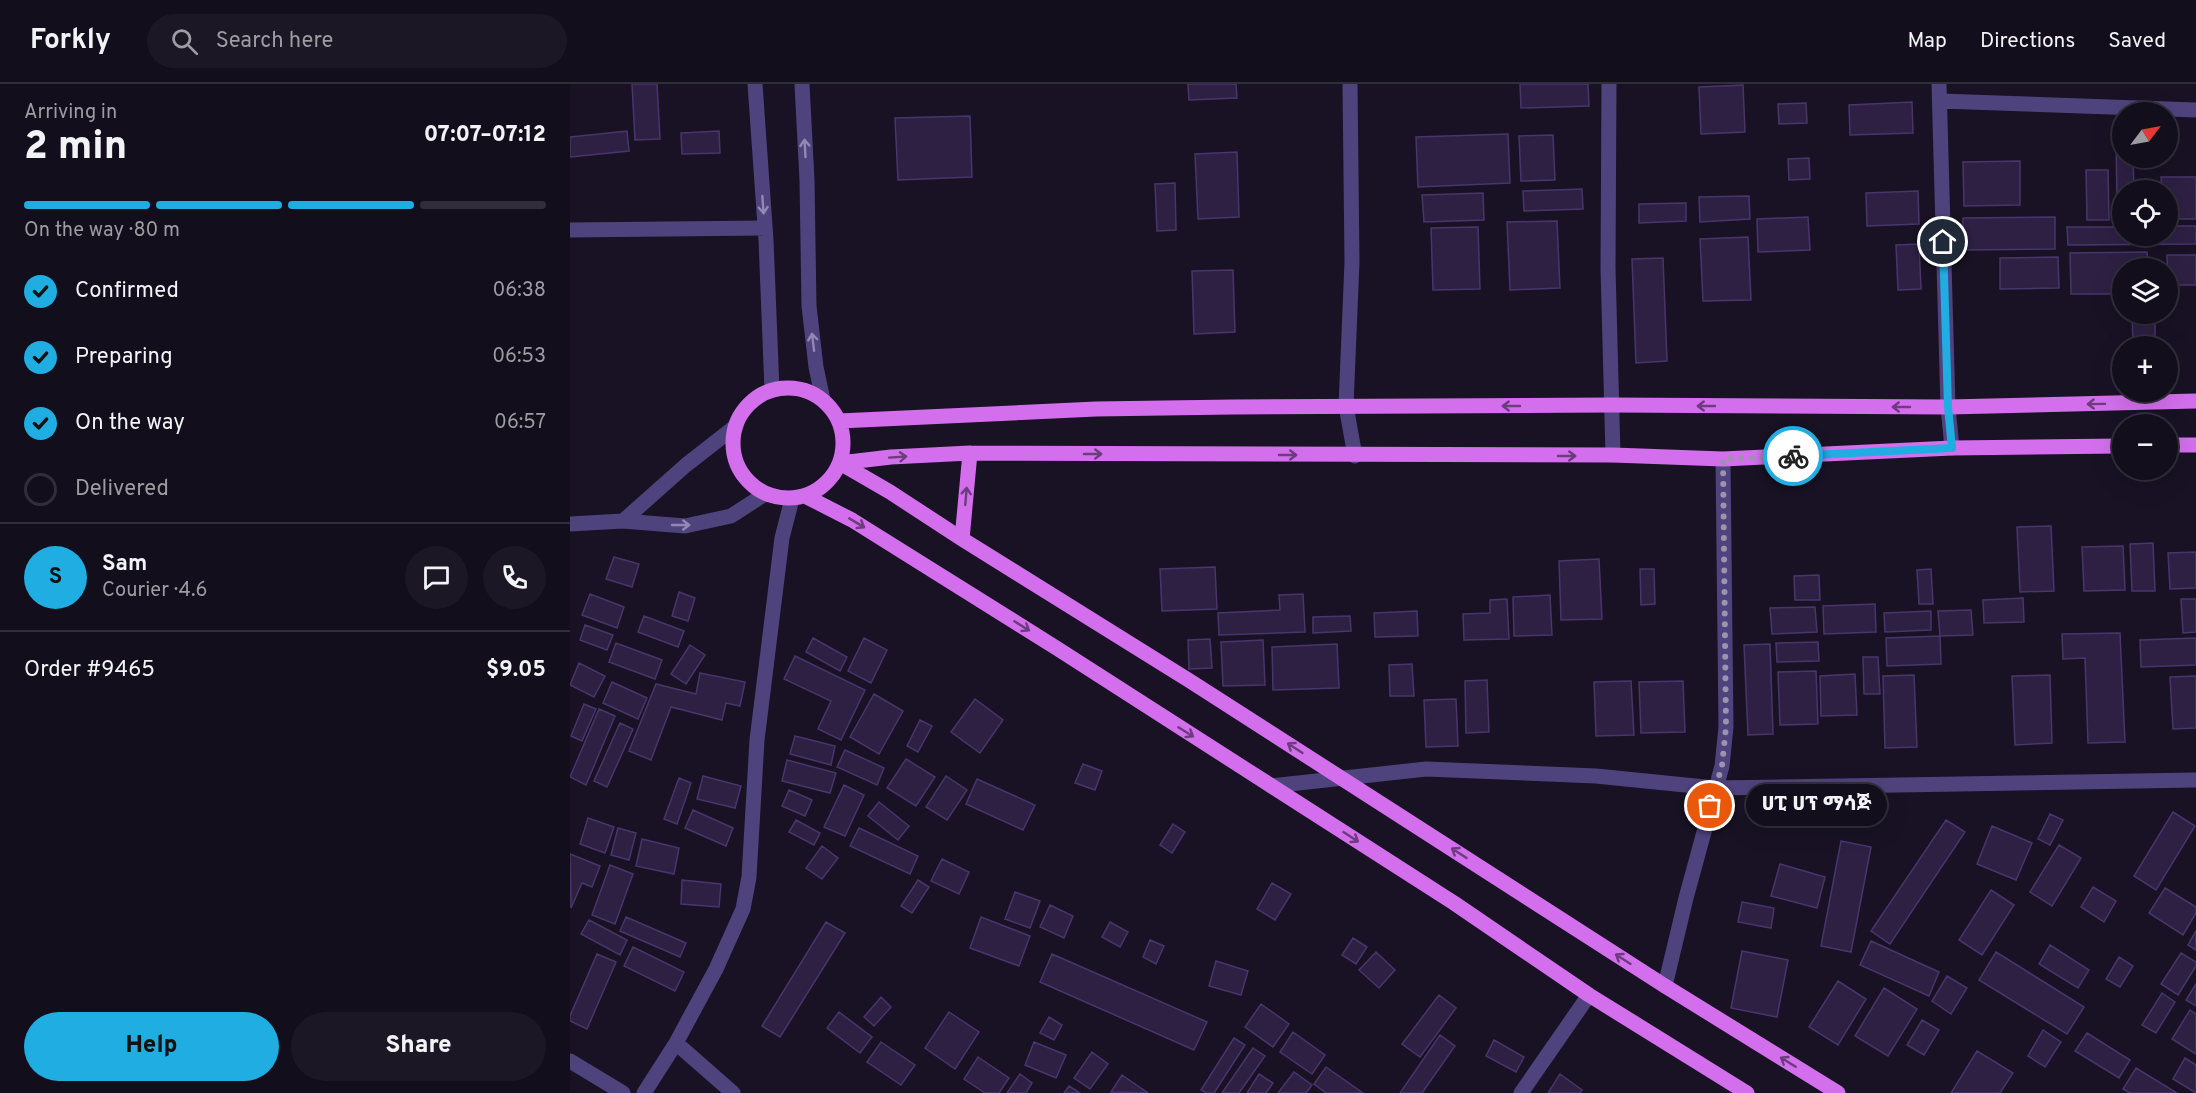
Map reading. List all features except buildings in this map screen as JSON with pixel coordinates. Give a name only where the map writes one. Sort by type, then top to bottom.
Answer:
[{"type":"main road","points":[[798,498],[817,491],[827,483],[840,463],[843,440],[839,421],[823,400],[811,393],[799,389],[772,390],[760,395],[741,414],[733,439],[738,465],[745,477],[765,494],[798,498],[852,520],[1454,903],[1589,995],[1747,1093]]},
{"type":"main road","points":[[839,421],[1096,409],[1611,405],[1948,407],[2196,401]]},
{"type":"main road","points":[[2178,445],[2196,445]]},
{"type":"main road","points":[[840,463],[891,457],[970,453],[1613,456],[1723,459],[1952,448],[2112,446]]},
{"type":"main road","points":[[962,539],[970,453]]},
{"type":"main road","points":[[840,463],[1191,681],[1665,986],[1838,1093]]},
{"type":"street","points":[[755,84],[765,228],[772,390]]},
{"type":"street","points":[[802,84],[807,180],[809,306],[816,367],[823,400]]},
{"type":"street","points":[[1350,84],[1352,262],[1346,406],[1355,456]]},
{"type":"street","points":[[1609,84],[1608,268],[1613,456]]},
{"type":"street","points":[[1939,84],[1948,407],[1952,448]]},
{"type":"street","points":[[1940,101],[2196,110]]},
{"type":"street","points":[[570,230],[765,228]]},
{"type":"street","points":[[623,521],[686,465],[736,426]]},
{"type":"street","points":[[1665,986],[1722,766],[1726,727],[1723,459]]},
{"type":"street","points":[[570,524],[623,521],[685,526],[730,516],[765,494]]},
{"type":"street","points":[[644,1093],[676,1043],[716,969],[743,909],[749,876],[757,740],[782,538],[798,498]]},
{"type":"street","points":[[1272,786],[1426,769],[1596,776],[1715,788],[2196,780]]},
{"type":"street","points":[[1521,1093],[1589,995]]},
{"type":"street","points":[[676,1043],[733,1093]]},
{"type":"street","points":[[570,1061],[623,1093]]},
{"type":"way so far","points":[[1710,806],[1722,766],[1726,727],[1723,459],[1793,456]]},
{"type":"place","name":"ሀፒ ሀፕ ማሳጅ","points":[[1710,806]]},
{"type":"route","points":[[1793,456],[1952,448],[1948,407],[1943,242]]}]
